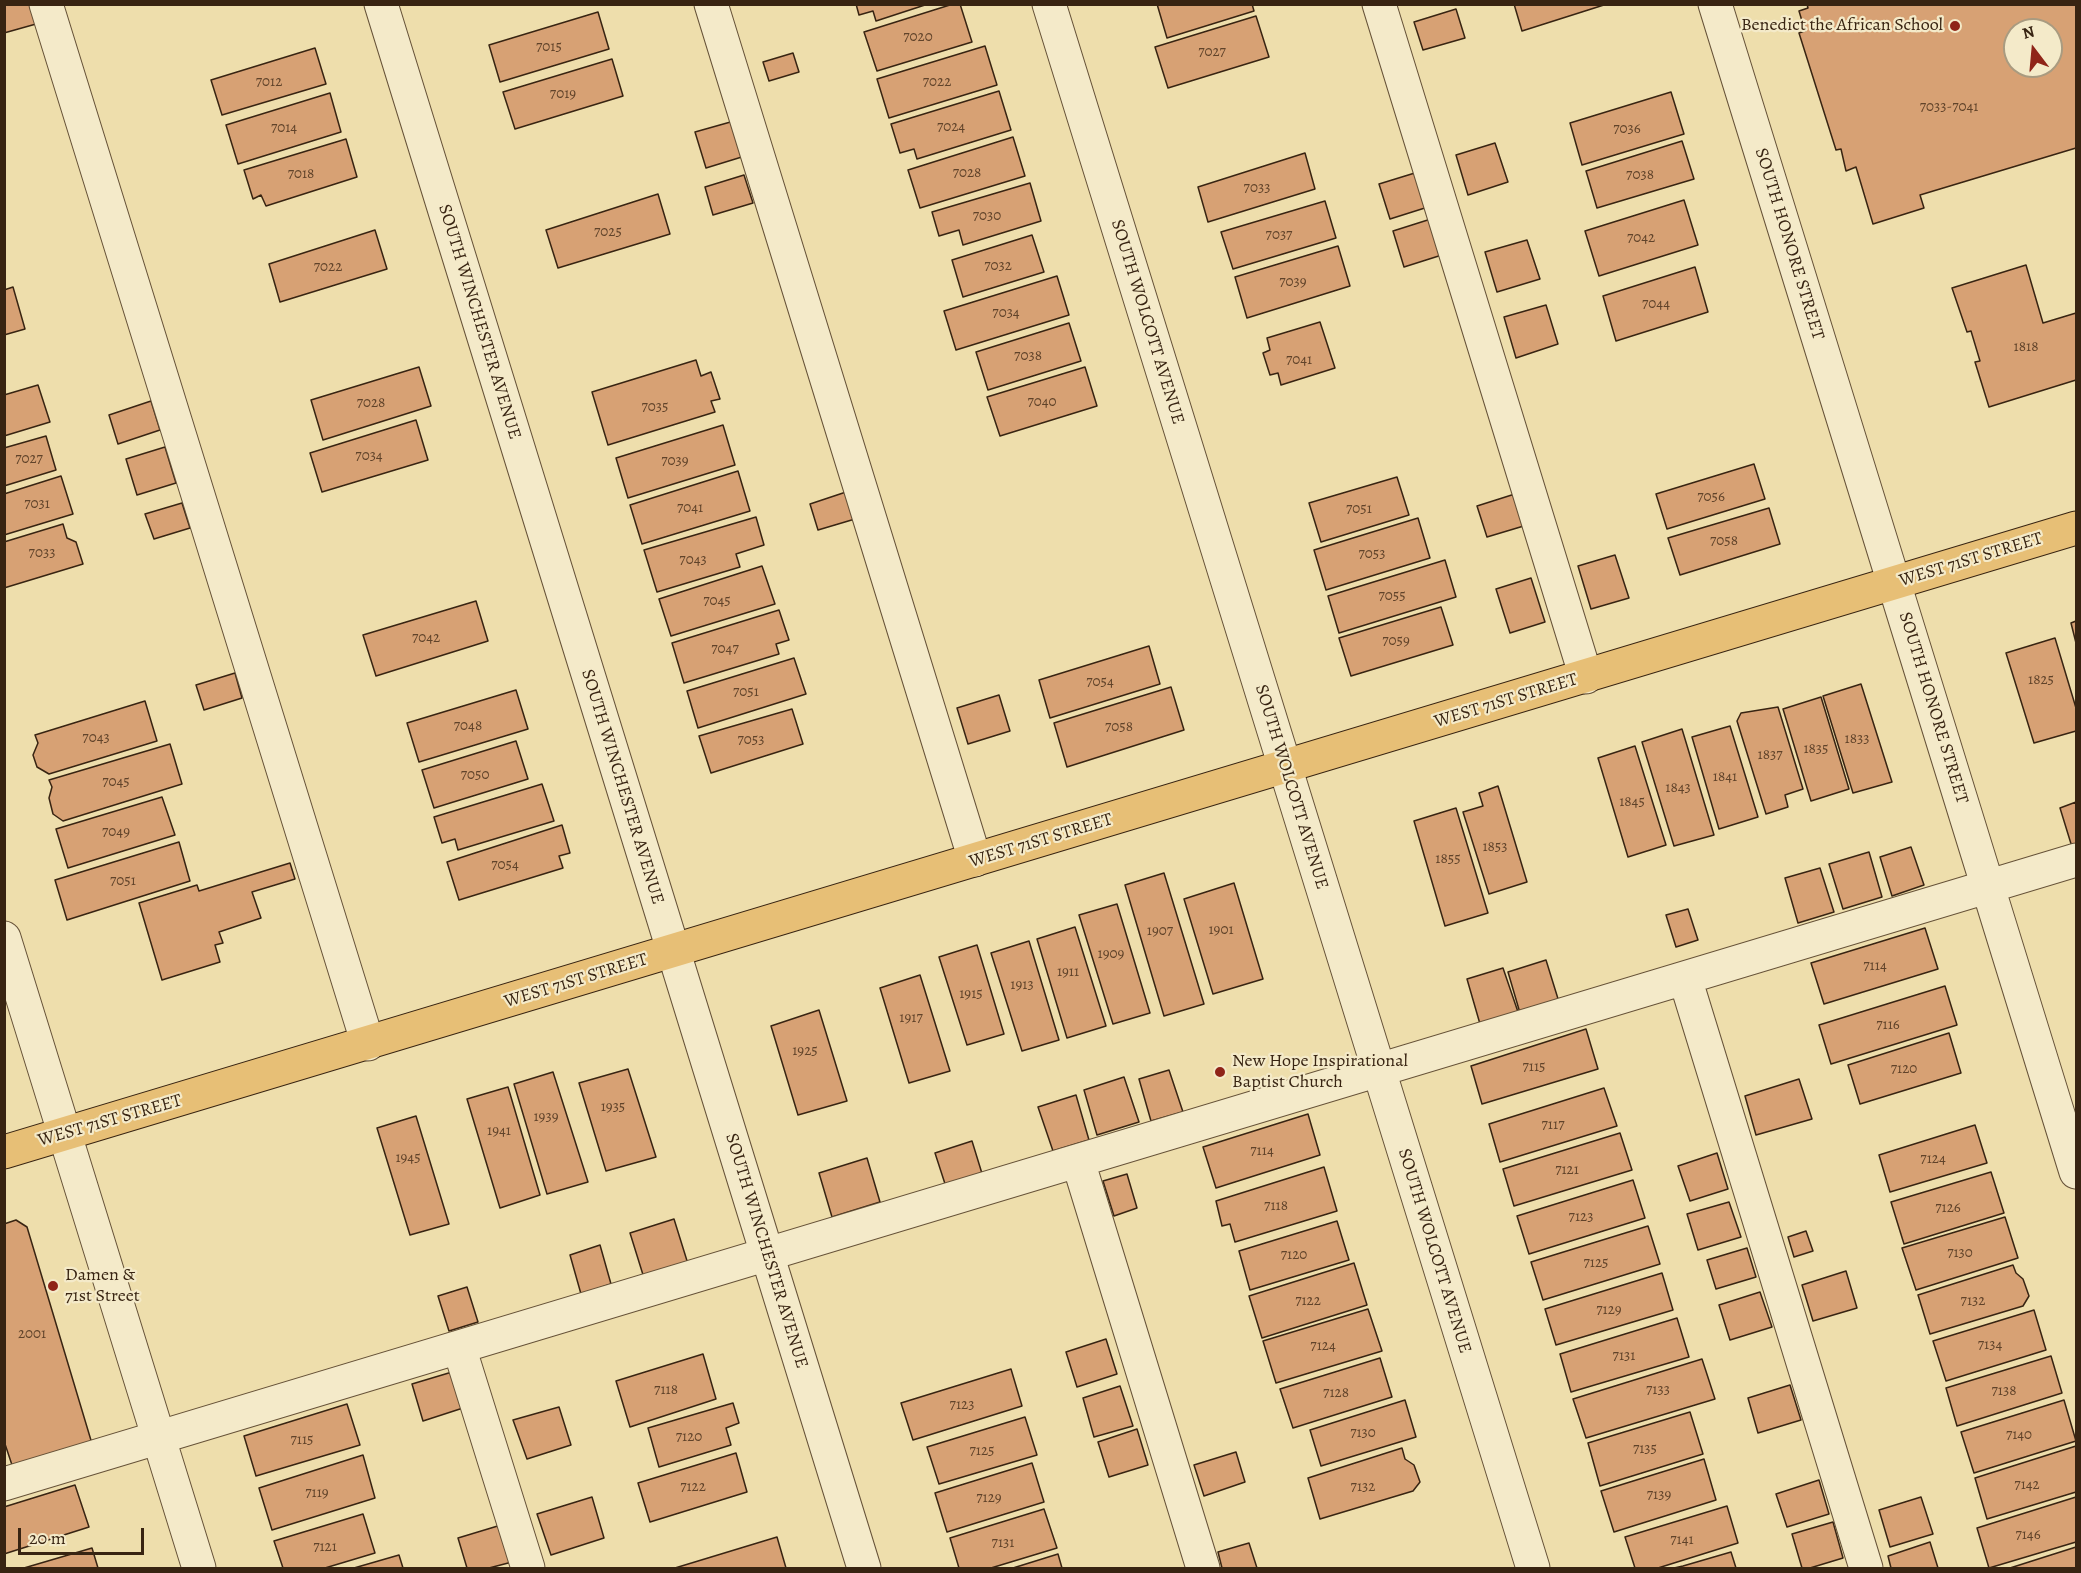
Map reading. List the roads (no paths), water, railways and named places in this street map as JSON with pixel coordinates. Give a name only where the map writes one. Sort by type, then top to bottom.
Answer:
[{"type":"main road","name":"WEST 71ST STREET","points":[[4,1152],[2076,528]]},
{"type":"street","points":[[46,4],[368,1044]]},
{"type":"street","name":"SOUTH WINCHESTER AVENUE","points":[[381,4],[864,1569]]},
{"type":"street","points":[[711,4],[975,860]]},
{"type":"street","name":"SOUTH WOLCOTT AVENUE","points":[[1049,4],[1533,1569]]},
{"type":"street","points":[[1379,4],[1586,676]]},
{"type":"street","name":"SOUTH HONORE STREET","points":[[1715,4],[2076,1172]]},
{"type":"street","points":[[4,1484],[2076,860]]},
{"type":"street","points":[[6,948],[199,1569]]},
{"type":"street","points":[[1685,978],[1866,1569]]},
{"type":"street","points":[[1078,1161],[1203,1569]]},
{"type":"street","points":[[459,1347],[528,1569]]},
{"type":"place","name":"Benedict the African School","points":[[1955,26]]},
{"type":"place","name":"New Hope Inspirational Baptist Church","points":[[1220,1072]]},
{"type":"place","name":"Damen & 71st Street","points":[[53,1286]]}]
